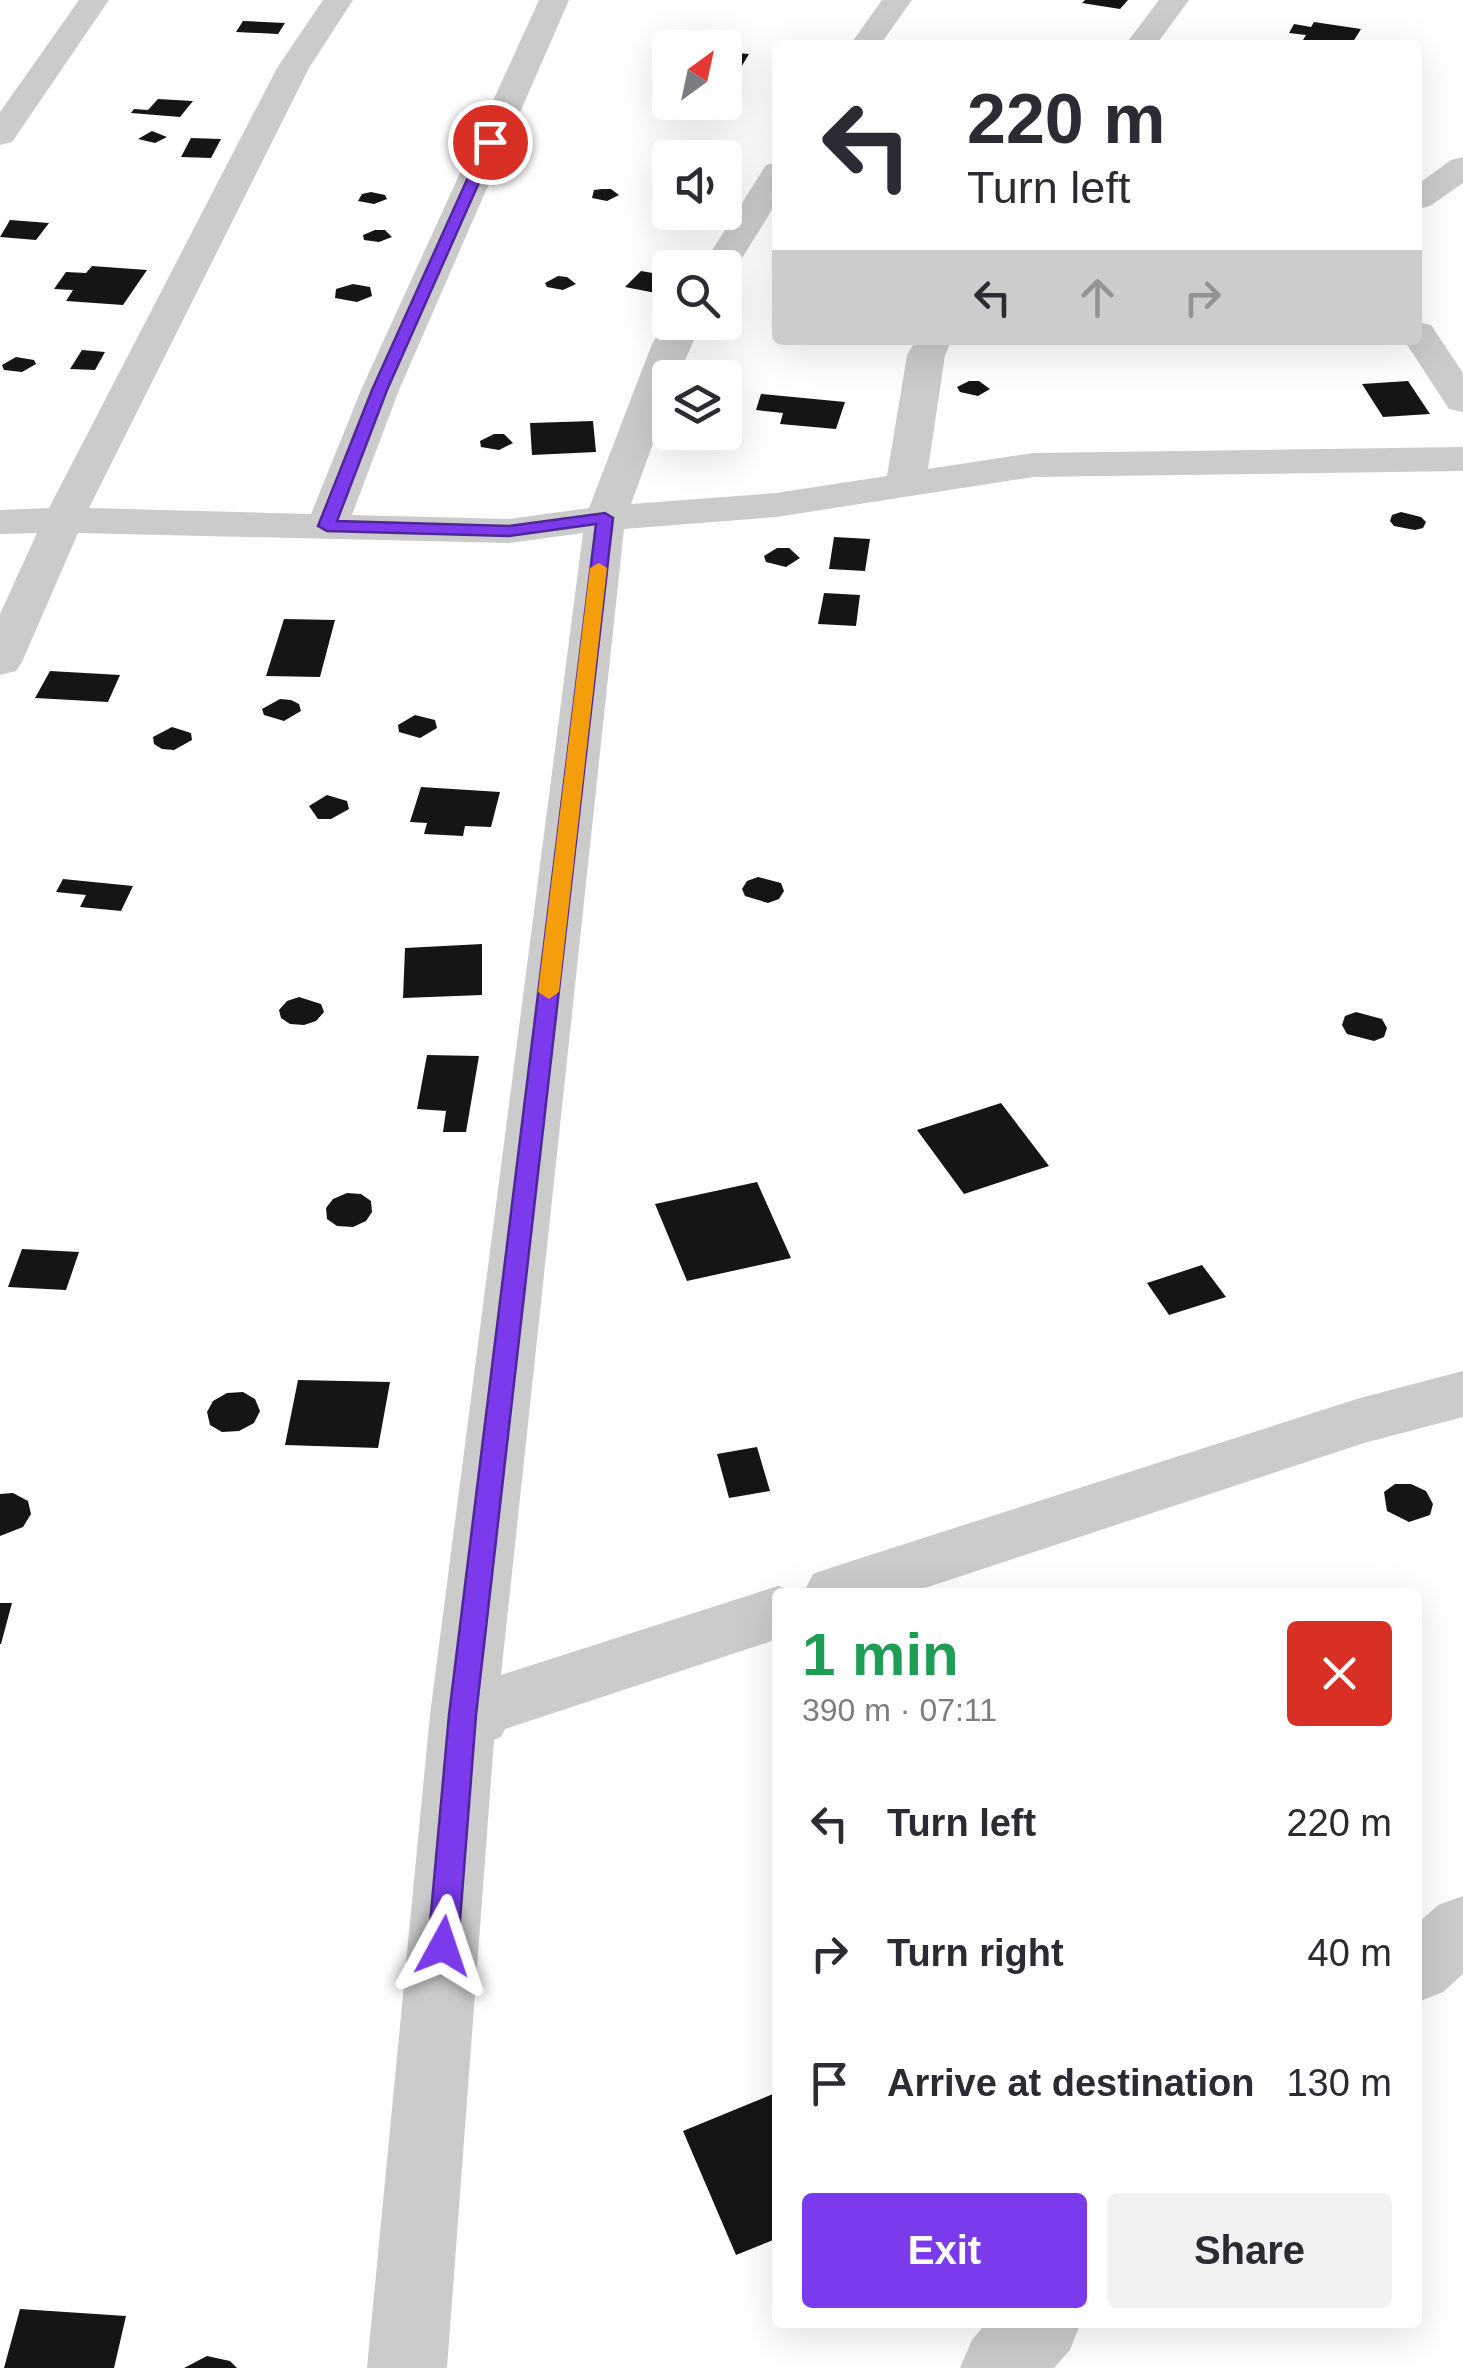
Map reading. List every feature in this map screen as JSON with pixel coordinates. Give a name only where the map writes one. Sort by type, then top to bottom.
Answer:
[{"type":"street","points":[[0,135],[94,0]]},
{"type":"street","points":[[0,662],[62,520],[292,68],[338,0]]},
{"type":"street","points":[[327,526],[380,390],[554,0]]},
{"type":"street","points":[[869,40],[897,0]]},
{"type":"street","points":[[1144,40],[1174,0]]},
{"type":"street","points":[[1422,195],[1463,168]]},
{"type":"street","points":[[729,250],[772,182]]},
{"type":"street","points":[[407,2368],[470,1716],[605,518],[673,340]]},
{"type":"street","points":[[1422,340],[1463,401]]},
{"type":"street","points":[[906,484],[926,354],[931,345]]},
{"type":"street","points":[[0,522],[62,520],[509,531],[605,518],[776,505],[1033,464],[1463,459]]},
{"type":"street","points":[[848,1588],[1360,1421],[1463,1394]]},
{"type":"street","points":[[470,1716],[772,1614]]},
{"type":"street","points":[[1422,1966],[1463,1928]]},
{"type":"street","points":[[1000,2368],[1037,2328]]},
{"type":"building","points":[[1128,0],[1120,9],[1082,3]]},
{"type":"building","points":[[243,21],[285,23],[278,34],[236,32]]},
{"type":"building","points":[[1314,22],[1361,29],[1354,40],[1303,40],[1306,35],[1289,33],[1294,24],[1311,27]]},
{"type":"building","points":[[158,99],[193,101],[180,117],[131,113],[134,109],[148,110]]},
{"type":"building","points":[[152,131],[167,137],[155,143],[138,139]]},
{"type":"building","points":[[191,138],[221,139],[211,158],[181,157]]},
{"type":"building","points":[[611,189],[619,195],[607,201],[592,198],[594,190]]},
{"type":"building","points":[[371,192],[387,199],[374,204],[358,201],[362,194]]},
{"type":"building","points":[[10,220],[49,223],[36,240],[0,237]]},
{"type":"building","points":[[385,230],[392,237],[379,242],[364,240],[363,235]]},
{"type":"building","points":[[92,266],[147,270],[123,305],[66,301],[73,290],[54,289],[66,272],[86,273]]},
{"type":"building","points":[[641,271],[652,273],[652,292],[625,287]]},
{"type":"building","points":[[558,276],[576,284],[563,290],[547,287],[545,283]]},
{"type":"building","points":[[353,284],[370,287],[372,296],[357,302],[335,298],[336,289]]},
{"type":"building","points":[[82,350],[105,352],[95,370],[70,369]]},
{"type":"building","points":[[16,357],[34,360],[36,364],[22,372],[4,370],[2,365]]},
{"type":"building","points":[[979,381],[990,389],[978,396],[960,392],[957,387]]},
{"type":"building","points":[[1408,381],[1430,414],[1383,417],[1362,384]]},
{"type":"building","points":[[761,394],[845,402],[836,429],[780,424],[783,413],[756,410]]},
{"type":"building","points":[[593,421],[596,452],[532,455],[530,423]]},
{"type":"building","points":[[504,434],[513,443],[499,450],[481,447],[480,441]]},
{"type":"building","points":[[1401,512],[1421,517],[1426,522],[1423,528],[1394,526],[1390,521],[1392,515]]},
{"type":"building","points":[[834,537],[870,539],[865,571],[829,569]]},
{"type":"building","points":[[777,548],[789,548],[800,558],[786,567],[766,562],[764,556]]},
{"type":"building","points":[[824,593],[860,595],[856,626],[818,624]]},
{"type":"building","points":[[284,619],[335,620],[320,677],[266,676]]},
{"type":"building","points":[[50,671],[120,675],[108,702],[35,698]]},
{"type":"building","points":[[280,699],[299,704],[301,711],[284,721],[264,715],[262,709]]},
{"type":"building","points":[[415,715],[435,720],[437,728],[420,738],[399,732],[398,725]]},
{"type":"building","points":[[172,727],[191,733],[192,740],[174,750],[154,744],[153,737]]},
{"type":"building","points":[[421,787],[500,792],[491,827],[465,826],[463,836],[424,834],[427,823],[410,822]]},
{"type":"building","points":[[327,795],[347,801],[349,809],[331,819],[318,819],[309,806]]},
{"type":"building","points":[[758,877],[781,883],[784,891],[779,899],[768,903],[745,896],[742,889],[747,881]]},
{"type":"building","points":[[63,879],[133,886],[121,911],[80,907],[86,895],[56,892]]},
{"type":"building","points":[[482,944],[482,995],[403,998],[405,948]]},
{"type":"building","points":[[299,997],[321,1004],[324,1012],[316,1021],[290,1024],[281,1018],[279,1010],[287,1001]]},
{"type":"building","points":[[1356,1012],[1382,1019],[1387,1028],[1384,1037],[1374,1041],[1347,1034],[1342,1025],[1345,1016]]},
{"type":"building","points":[[427,1055],[479,1056],[466,1132],[443,1132],[446,1111],[417,1109]]},
{"type":"building","points":[[1001,1103],[1049,1166],[964,1194],[917,1130]]},
{"type":"building","points":[[757,1182],[791,1258],[687,1281],[655,1204]]},
{"type":"building","points":[[347,1193],[361,1194],[371,1201],[372,1212],[366,1221],[353,1227],[337,1226],[327,1219],[326,1208],[333,1199]]},
{"type":"building","points":[[22,1249],[79,1252],[66,1290],[8,1287]]},
{"type":"building","points":[[1202,1265],[1226,1297],[1169,1315],[1147,1283]]},
{"type":"building","points":[[298,1380],[390,1382],[378,1448],[285,1445]]},
{"type":"building","points":[[243,1392],[255,1399],[260,1411],[254,1423],[239,1431],[222,1432],[210,1425],[207,1412],[213,1401],[227,1393]]},
{"type":"building","points":[[757,1447],[770,1491],[729,1498],[717,1454]]},
{"type":"building","points":[[1395,1484],[1411,1484],[1426,1491],[1433,1504],[1430,1515],[1409,1522],[1387,1511],[1384,1492]]},
{"type":"building","points":[[13,1493],[28,1501],[31,1514],[23,1527],[0,1536],[0,1494]]},
{"type":"building","points":[[0,1603],[12,1603],[1,1644],[0,1644]]},
{"type":"building","points":[[772,2094],[772,2240],[736,2255],[683,2131]]},
{"type":"building","points":[[20,2309],[126,2316],[114,2368],[4,2368]]},
{"type":"building","points":[[207,2356],[230,2361],[237,2368],[184,2368]]},
{"type":"slow traffic","points":[[549,992],[599,568]]},
{"type":"route","points":[[443,1946],[463,1715],[605,518],[509,531],[327,526],[380,390],[490,142]]}]
